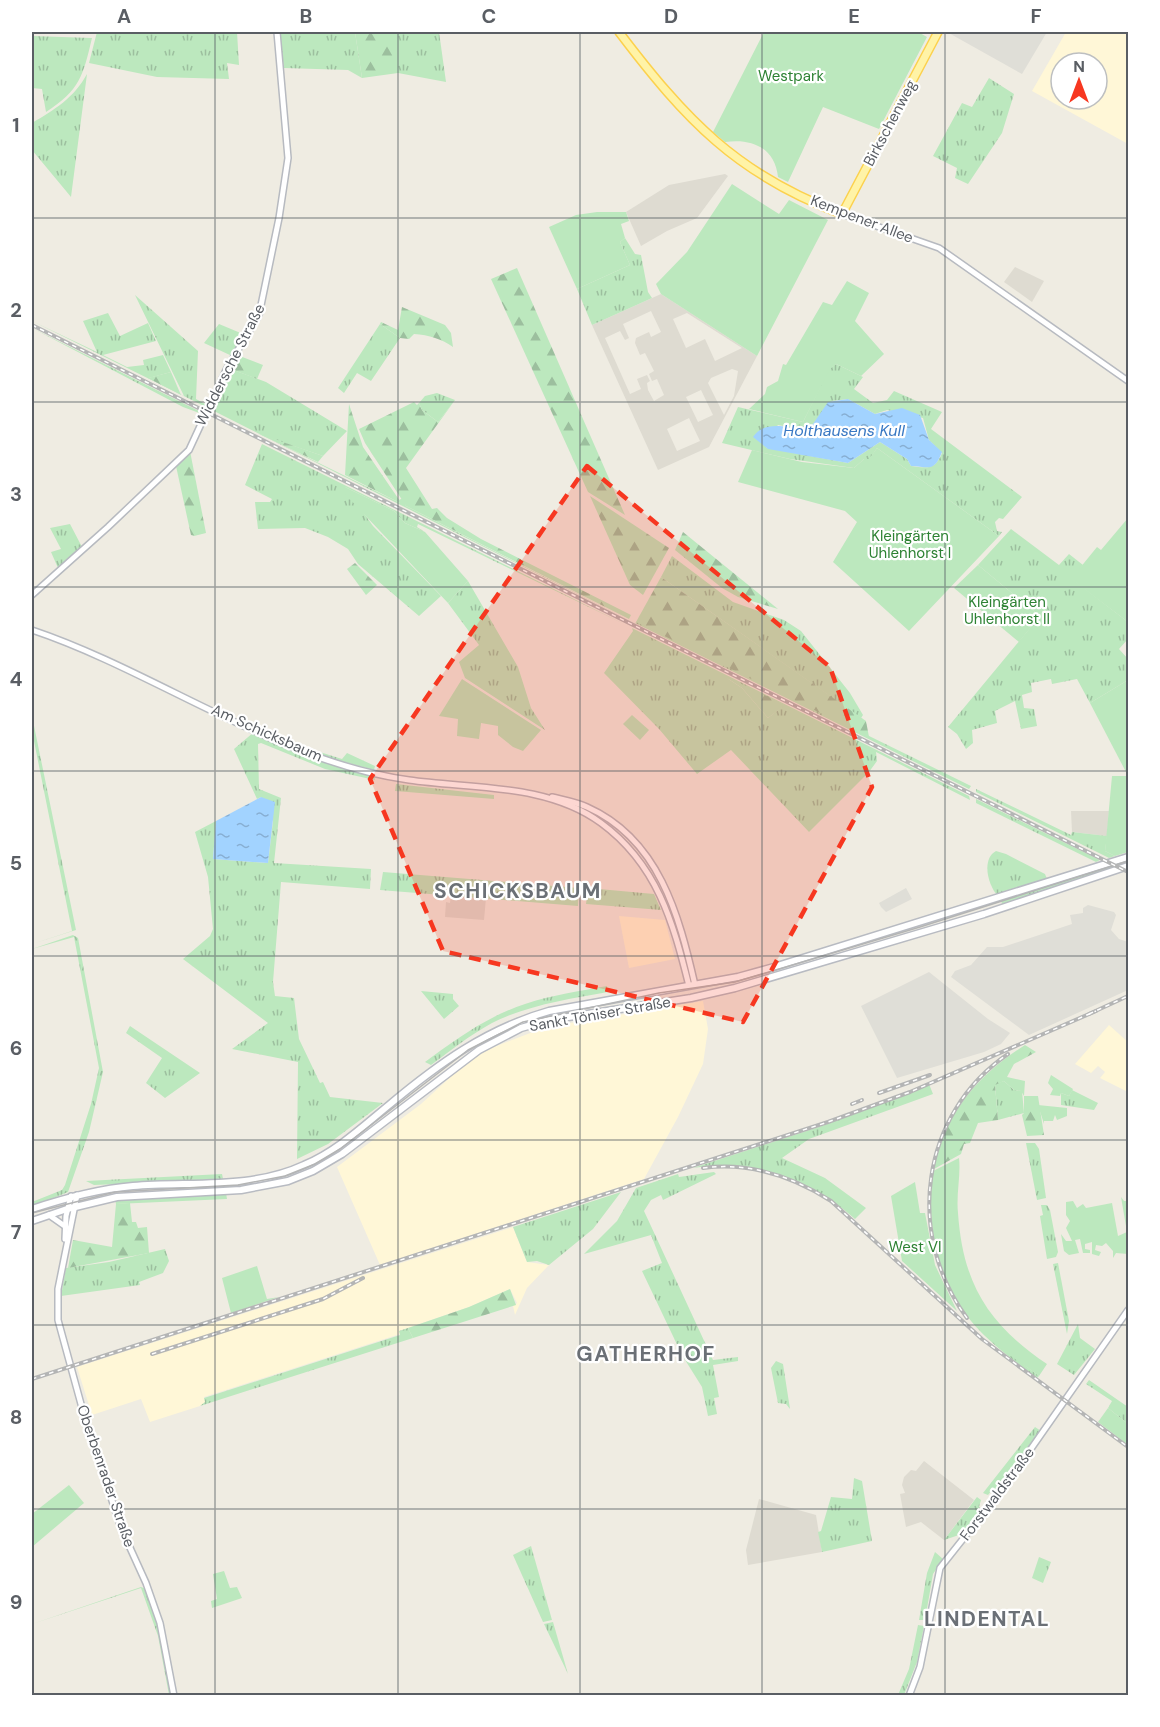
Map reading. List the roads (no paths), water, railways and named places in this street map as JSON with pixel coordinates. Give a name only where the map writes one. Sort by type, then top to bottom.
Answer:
[{"type":"main road","name":"Kempener Allee","points":[[619,32],[663,90],[720,147],[770,181],[842,214]]},
{"type":"main road","name":"Birkschenweg","points":[[842,214],[938,32]]},
{"type":"main road","name":"Sankt Töniser Straße","points":[[32,1209],[74,1195],[135,1186],[242,1181],[291,1170],[338,1146],[431,1071],[467,1046],[501,1027],[549,1011],[692,985],[774,967],[1128,857]]},
{"type":"main road","name":"Sankt Töniser Straße","points":[[32,1221],[71,1208],[133,1195],[241,1190],[288,1181],[313,1171],[342,1154],[479,1050],[521,1028],[560,1018],[691,998],[735,988],[984,914],[1128,866]]},
{"type":"street","name":"Widdersche Straße","points":[[32,595],[189,450],[227,368],[259,315],[279,218],[288,158],[277,32]]},
{"type":"street","name":"Kempener Allee","points":[[842,214],[939,248],[1128,381]]},
{"type":"street","name":"Am Schicksbaum","points":[[32,630],[89,650],[316,756],[393,777],[535,793],[590,808],[617,825],[644,851],[655,866],[675,905],[692,985]]},
{"type":"street","name":"Am Schicksbaum","points":[[516,792],[577,810],[599,821],[620,838],[655,880],[692,985]]},
{"type":"street","name":"Oberbenrader Straße","points":[[65,1253],[66,1227],[74,1195]]},
{"type":"street","name":"Oberbenrader Straße","points":[[71,1208],[57,1304],[58,1320],[84,1415],[121,1528],[146,1583],[160,1623],[174,1695]]},
{"type":"street","points":[[49,1215],[66,1227]]},
{"type":"street","name":"Forstwaldstraße","points":[[909,1695],[920,1667],[940,1568],[1056,1417],[1128,1310]]},
{"type":"water","name":"Holthausens Kull","points":[[848,399],[875,414],[902,408],[920,415],[929,440],[942,452],[936,463],[931,467],[911,466],[907,459],[880,442],[848,463],[768,449],[753,437],[763,428],[777,426],[804,430],[813,424],[828,402]]},
{"type":"water","points":[[261,797],[275,802],[268,863],[213,859],[216,821]]},
{"type":"tram line","points":[[32,1213],[115,1192],[238,1185],[285,1176],[315,1164],[340,1149],[468,1050],[523,1022],[659,993],[735,982],[920,927],[1128,861]]},
{"type":"railway","points":[[32,325],[1128,872]]},
{"type":"railway","points":[[1089,1014],[1128,996]]},
{"type":"railway","points":[[32,1379],[828,1122],[910,1092],[1096,1011]]},
{"type":"railway","points":[[967,1318],[947,1285],[935,1250],[930,1213],[931,1177],[940,1142],[956,1109],[978,1079],[1008,1054]]},
{"type":"railway","points":[[879,1093],[930,1075]]},
{"type":"railway","points":[[852,1104],[862,1100]]},
{"type":"railway","points":[[703,1168],[737,1167],[770,1173],[801,1184],[831,1201],[982,1339],[1128,1447]]},
{"type":"railway","points":[[152,1354],[323,1299],[363,1278]]},
{"type":"district","name":"SCHICKSBAUM","points":[[518,891]]},
{"type":"district","name":"GATHERHOF","points":[[646,1354]]},
{"type":"district","name":"LINDENTAL","points":[[987,1619]]},
{"type":"park label","name":"Westpark","points":[[791,76]]},
{"type":"park label","name":"Kleingärten Uhlenhorst I","points":[[910,544]]},
{"type":"park label","name":"Kleingärten Uhlenhorst II","points":[[1007,610]]},
{"type":"park label","name":"West VI","points":[[915,1247]]}]
